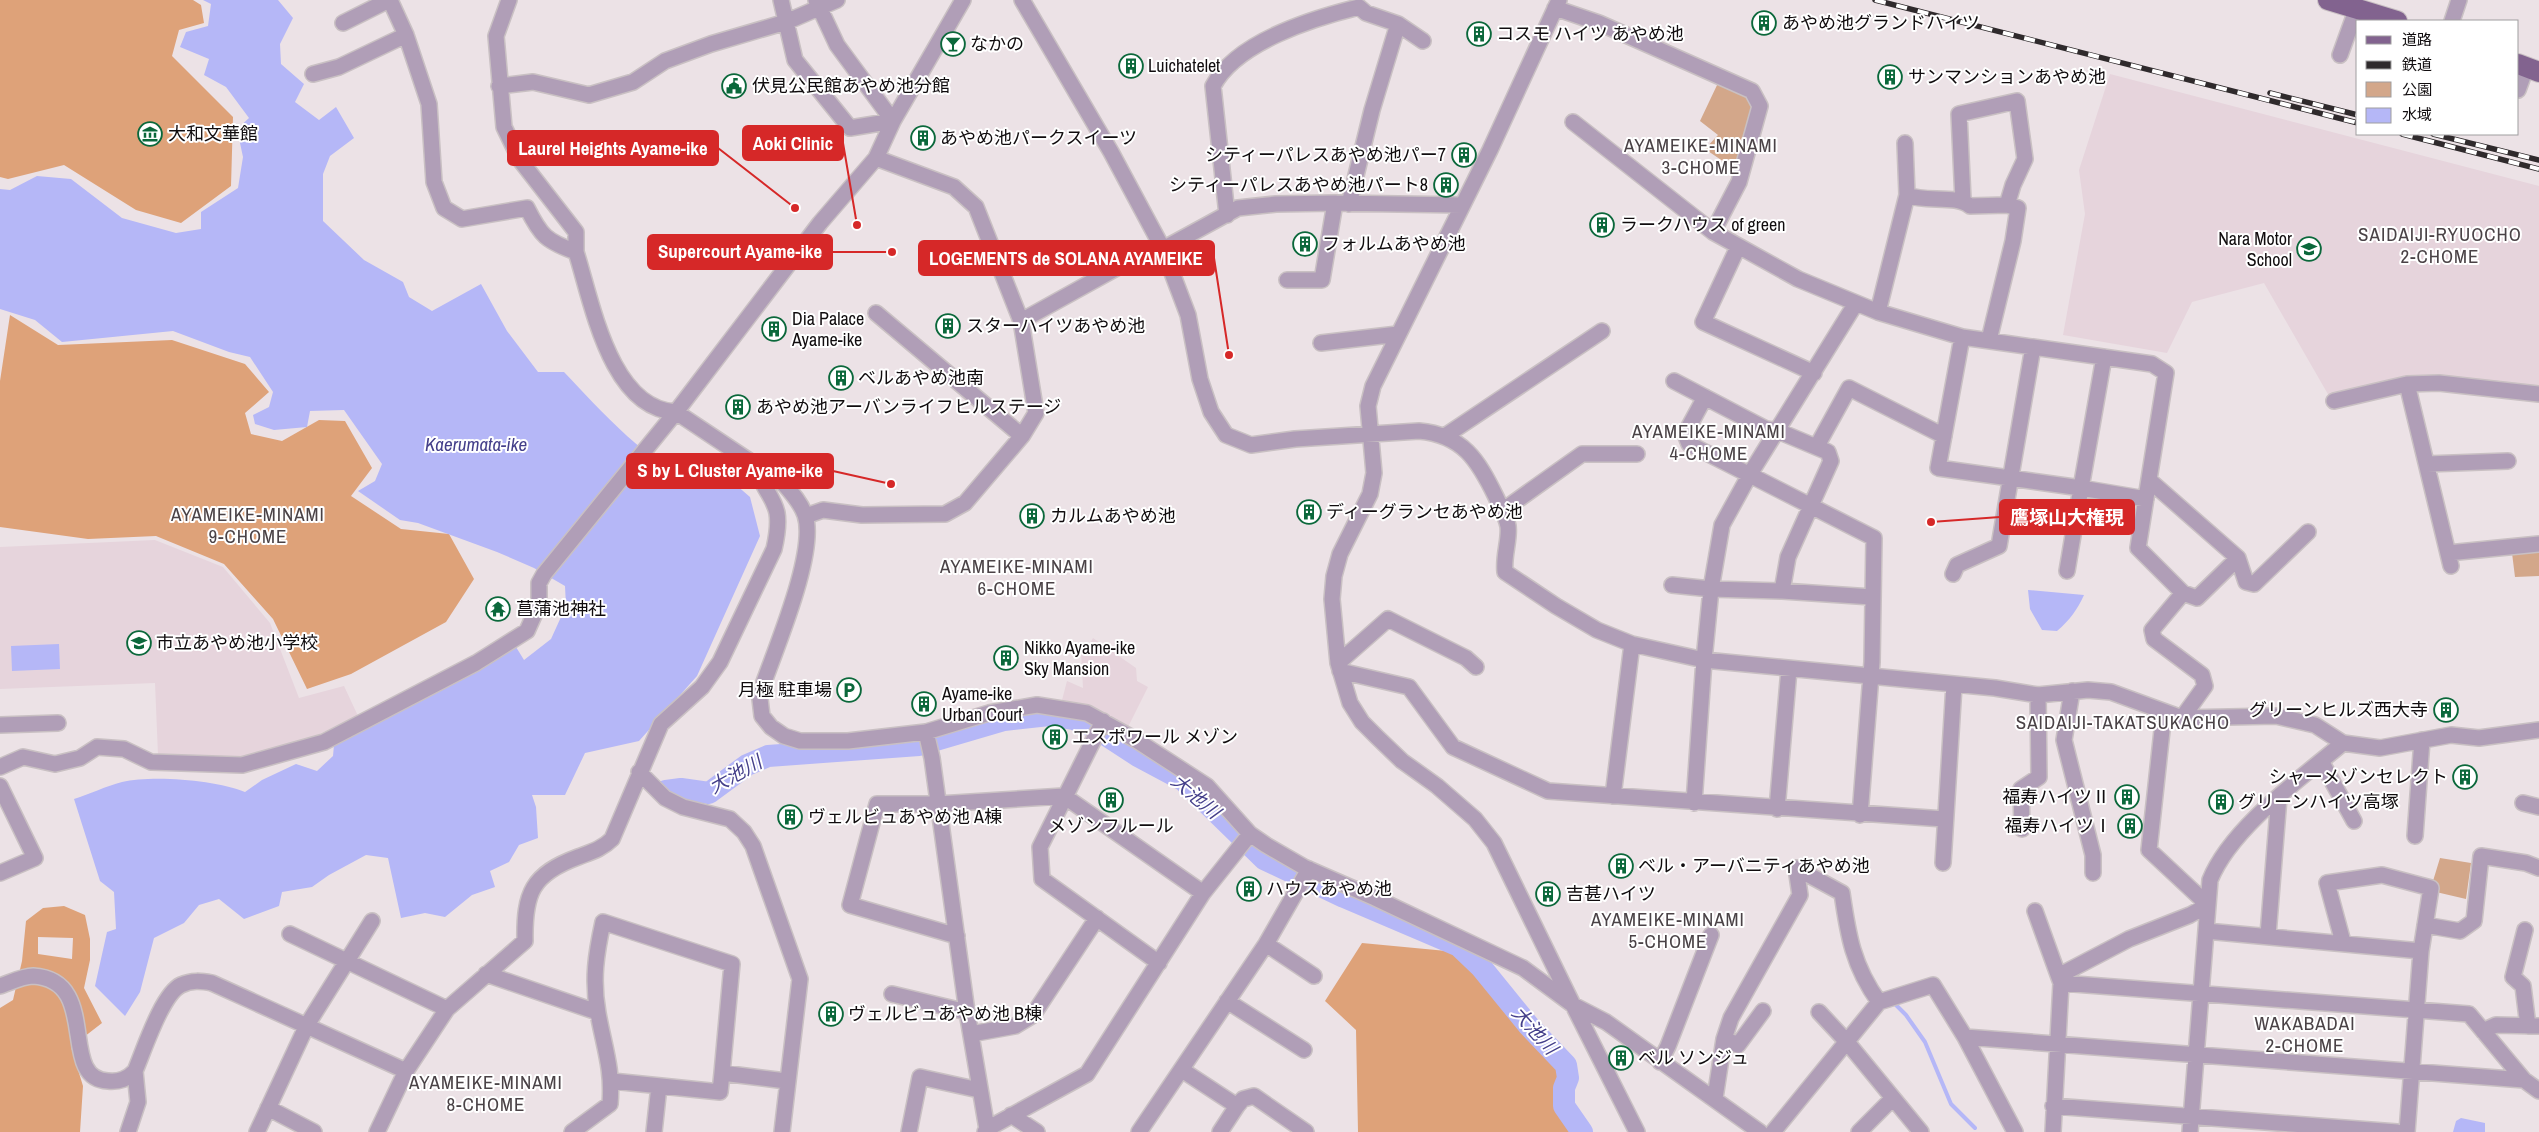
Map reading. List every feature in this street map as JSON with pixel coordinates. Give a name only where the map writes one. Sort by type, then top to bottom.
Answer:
[{"type":"main road","points":[[2328,0],[2394,20]]},
{"type":"street","points":[[343,23],[390,0],[406,35],[429,104],[434,182],[444,208],[462,219],[553,202]]},
{"type":"street","points":[[509,0],[496,36],[504,127],[520,160],[576,232],[576,252],[607,352],[622,378],[641,398],[662,411],[676,412],[758,465],[784,484],[797,499],[806,516],[807,533],[799,579],[760,699],[762,716],[771,727],[784,736],[800,741],[848,741],[926,732],[989,713],[1037,705],[1072,709],[1087,713],[1104,721],[1208,786],[1250,834],[1309,869],[1523,968],[1573,1005],[1606,1022],[1660,1062],[1715,1098],[1760,1132]]},
{"type":"street","points":[[781,0],[795,60],[850,128],[893,121]]},
{"type":"street","points":[[499,86],[533,82],[589,95],[633,82],[665,61],[786,22],[818,4],[838,0]]},
{"type":"street","points":[[0,767],[23,757],[55,764],[80,758],[97,747],[124,749],[151,762],[242,765],[324,742],[476,663],[527,631],[539,604],[539,583],[544,574],[676,412],[820,224],[876,158],[893,121],[964,0]]},
{"type":"street","points":[[1022,0],[1110,152],[1161,247],[1188,315],[1200,379],[1211,412],[1226,435],[1251,444],[1295,439],[1419,431],[1440,432],[1458,442],[1472,456],[1486,477],[1502,511],[1508,527],[1503,558],[1505,572],[1597,630],[1632,644],[1704,660],[2038,695],[2072,691],[2111,692],[2182,718],[2276,716],[2315,725],[2343,743],[2380,748],[2451,735],[2479,738],[2539,730]]},
{"type":"street","points":[[2452,20],[2459,0]]},
{"type":"street","points":[[1226,215],[1213,86],[1220,74],[1240,56],[1266,41],[1319,17],[1361,3],[1366,13],[1398,24],[1423,41]]},
{"type":"street","points":[[818,4],[837,45],[893,121]]},
{"type":"street","points":[[1637,1132],[1494,843],[1475,819],[1437,786],[1402,761],[1362,722],[1350,703],[1339,667],[1333,617],[1334,576],[1340,554],[1370,494],[1374,473],[1368,406],[1373,386],[1520,87],[1557,4],[1752,91],[1760,106],[1739,182],[1713,232]]},
{"type":"street","points":[[2340,55],[2357,8]]},
{"type":"street","points":[[1287,280],[1322,280],[1342,203],[1398,24]]},
{"type":"street","points":[[313,74],[339,67],[406,35]]},
{"type":"street","points":[[2519,88],[2528,68]]},
{"type":"street","points":[[1963,200],[1959,114],[2017,101],[2026,159],[2013,185],[2007,205]]},
{"type":"street","points":[[1573,122],[1713,232],[1798,279],[1878,312],[1962,337],[2152,364],[2166,373],[2138,548],[2183,593],[2197,598],[2238,558]]},
{"type":"street","points":[[1878,312],[1907,195],[1905,143]]},
{"type":"street","points":[[806,516],[823,510],[862,515],[945,514],[965,503],[1022,436],[1036,413],[1022,322],[976,207],[954,187],[876,158]]},
{"type":"street","points":[[1907,195],[1916,198],[1963,200],[1970,206],[2007,205],[2018,208],[2013,241],[1989,340]]},
{"type":"street","points":[[1022,322],[1238,208],[1276,204],[1342,203],[1462,205]]},
{"type":"street","points":[[527,208],[537,228],[552,244],[576,252]]},
{"type":"street","points":[[1738,247],[1703,322],[1814,373]]},
{"type":"street","points":[[1694,802],[1711,590],[1722,525],[1750,474],[1856,303]]},
{"type":"street","points":[[876,313],[1022,436]]},
{"type":"street","points":[[1445,436],[1602,331]]},
{"type":"street","points":[[1321,343],[1398,334]]},
{"type":"street","points":[[1962,337],[1938,468],[2146,499]]},
{"type":"street","points":[[1953,574],[1957,565],[1999,546],[2033,347]]},
{"type":"street","points":[[2067,571],[2104,357]]},
{"type":"street","points":[[1674,382],[1766,429],[1778,431],[1828,452],[1830,461],[1788,557],[1782,591]]},
{"type":"street","points":[[2334,401],[2406,384],[2439,383],[2539,394]]},
{"type":"street","points":[[2406,384],[2450,560],[2539,544]]},
{"type":"street","points":[[1817,446],[1848,388],[1944,436]]},
{"type":"street","points":[[1705,397],[1685,434],[1689,444],[1811,504],[1874,538],[1870,678],[1860,815]]},
{"type":"street","points":[[1502,511],[1582,454],[1637,454]]},
{"type":"street","points":[[2427,464],[2508,461]]},
{"type":"street","points":[[377,1132],[406,1071],[447,1009],[525,941],[525,917],[529,898],[538,880],[555,865],[604,847],[612,839],[660,724],[702,687],[720,662],[774,549],[778,530],[777,512],[758,478],[758,465]]},
{"type":"street","points":[[2149,480],[2238,558],[2246,582],[2254,584],[2308,532]]},
{"type":"street","points":[[1672,585],[1711,590],[1782,591],[1872,597]]},
{"type":"street","points":[[2182,718],[2204,686],[2202,675],[2154,640],[2152,630],[2183,593]]},
{"type":"street","points":[[1339,667],[1388,619],[1466,658],[1476,667]]},
{"type":"street","points":[[1612,796],[1632,644]]},
{"type":"street","points":[[1339,667],[1409,687],[1453,747],[1548,791],[1860,815],[1944,819]]},
{"type":"street","points":[[1777,809],[1789,669]]},
{"type":"street","points":[[1943,863],[1944,819],[1954,685]]},
{"type":"street","points":[[2072,691],[2064,740],[2093,855],[2093,873]]},
{"type":"street","points":[[2022,829],[2021,789],[2039,777],[2038,695]]},
{"type":"street","points":[[2164,712],[2149,850],[2208,905]]},
{"type":"street","points":[[1104,721],[1064,796],[1040,847],[1042,880],[1159,963]]},
{"type":"street","points":[[0,725],[58,724]]},
{"type":"street","points":[[926,732],[939,804],[967,1012],[986,1130],[1011,1114],[1087,1074],[1203,893],[1250,834]]},
{"type":"street","points":[[2415,836],[2422,740]]},
{"type":"street","points":[[2190,1132],[2210,880],[2214,868],[2239,835],[2279,797],[2343,743]]},
{"type":"street","points":[[2321,761],[2354,821]]},
{"type":"street","points":[[639,772],[665,798],[683,807],[730,818],[744,832],[753,846],[800,979],[786,1081],[782,1132]]},
{"type":"street","points":[[0,786],[35,858],[0,873]]},
{"type":"street","points":[[957,936],[850,905],[877,804],[939,804],[1064,796],[1203,893]]},
{"type":"street","points":[[2268,935],[2279,797]]},
{"type":"street","points":[[2523,803],[2539,807]]},
{"type":"street","points":[[2426,925],[2460,932],[2474,921],[2481,856],[2526,863],[2539,868]]},
{"type":"street","points":[[1715,1098],[1724,1039],[1731,1018],[1800,895],[1796,868],[1842,893],[1850,947],[1868,988],[1879,1002]]},
{"type":"street","points":[[1139,1132],[1266,944],[1309,869]]},
{"type":"street","points":[[2343,942],[2327,884],[2382,875],[2431,888],[2421,951],[2407,1132]]},
{"type":"street","points":[[2053,1132],[2061,983],[2064,973],[2129,939],[2190,916],[2208,905]]},
{"type":"street","points":[[2035,911],[2061,983]]},
{"type":"street","points":[[971,1034],[1015,1026],[1033,1015],[1098,918]]},
{"type":"street","points":[[257,1132],[307,1025],[372,921]]},
{"type":"street","points":[[572,1132],[610,1104],[612,1081],[597,1012],[594,961],[603,922],[732,964],[720,1092],[612,1081]]},
{"type":"street","points":[[2483,1031],[2496,1025],[2534,1026],[2523,986],[2513,977],[2525,930]]},
{"type":"street","points":[[2206,931],[2268,935],[2421,951]]},
{"type":"street","points":[[290,934],[447,1009]]},
{"type":"street","points":[[1660,1062],[1711,935]]},
{"type":"street","points":[[1266,944],[1314,976]]},
{"type":"street","points":[[486,974],[597,1012]]},
{"type":"street","points":[[0,986],[32,976],[48,979],[66,990],[75,1012],[83,1066],[90,1076],[102,1081],[116,1082],[127,1078],[135,1071],[168,997],[180,985],[196,980],[212,983],[406,1071]]},
{"type":"street","points":[[2061,983],[2470,1014],[2524,1080],[2539,1091]]},
{"type":"street","points":[[1773,1132],[1879,1002],[1933,985],[1965,1036],[2015,1132]]},
{"type":"street","points":[[892,994],[967,1012]]},
{"type":"street","points":[[1227,1000],[1304,1050]]},
{"type":"street","points":[[1724,1039],[1738,1045],[1763,1011]]},
{"type":"street","points":[[1819,1012],[1847,1042],[1921,1132]]},
{"type":"street","points":[[1965,1036],[2058,1045],[2196,1053],[2524,1080]]},
{"type":"street","points":[[1182,1070],[1237,1106]]},
{"type":"street","points":[[128,1132],[138,1102],[135,1071]]},
{"type":"street","points":[[722,1073],[786,1081]]},
{"type":"street","points":[[908,1132],[920,1077],[979,1090]]},
{"type":"street","points":[[654,1132],[659,1086]]},
{"type":"street","points":[[1220,1132],[1243,1099],[1254,1096],[1306,1132]]},
{"type":"street","points":[[1859,1132],[1893,1098]]},
{"type":"street","points":[[2053,1106],[2397,1132]]},
{"type":"street","points":[[268,1108],[314,1132]]},
{"type":"street","points":[[1011,1114],[1038,1132]]},
{"type":"shaded area","points":[[0,0],[193,0],[201,5],[204,23],[179,30],[172,56],[233,117],[231,186],[181,223],[136,210],[64,165],[8,179],[0,177]]},
{"type":"shaded area","name":"Nara Motor School","points":[[2110,74],[2539,186],[2539,387],[2421,376],[2329,396],[2264,283],[2192,302],[2167,353],[2063,335],[2085,214],[2079,170]]},
{"type":"shaded area","points":[[10,315],[58,345],[172,340],[245,364],[269,392],[245,413],[251,434],[282,441],[319,420],[345,421],[372,468],[351,496],[401,529],[449,534],[474,579],[446,622],[351,674],[307,689],[273,619],[224,564],[156,536],[88,539],[0,527],[0,381]]},
{"type":"shaded area","name":"市立あやめ池小学校","points":[[155,540],[223,567],[270,623],[299,698],[344,686],[358,716],[300,743],[238,762],[158,755],[155,683],[0,689],[0,547]]},
{"type":"shaded area","points":[[1093,638],[1136,668],[1137,681],[1148,687],[1126,731],[1061,704],[1067,681],[1083,688],[1081,651],[1089,645]]},
{"type":"shaded area","points":[[64,906],[85,915],[90,939],[90,960],[84,988],[102,1023],[71,1047],[83,1086],[80,1132],[0,1132],[0,1008],[13,1000],[22,961],[26,921],[43,908]],"holes":[[[38,937],[73,938],[72,959],[38,954]]]},
{"type":"shaded area","points":[[1362,943],[1457,952],[1557,1064],[1562,1119],[1577,1132],[1358,1132],[1356,1030],[1325,1001]]},
{"type":"green space","points":[[1718,83],[1749,98],[1754,106],[1736,170],[1705,149],[1718,135],[1700,121]]},
{"type":"green space","points":[[2539,551],[2539,576],[2515,577],[2512,553]]},
{"type":"green space","points":[[2440,858],[2471,863],[2466,899],[2436,892],[2433,881]]},
{"type":"water","name":"Kaerumata-ike","points":[[203,0],[278,0],[293,18],[280,44],[281,64],[304,84],[295,102],[319,120],[336,107],[354,138],[330,156],[323,174],[323,221],[364,260],[403,282],[409,297],[432,311],[481,284],[507,331],[538,372],[564,372],[627,436],[664,465],[702,483],[728,478],[750,497],[760,536],[697,676],[639,741],[585,753],[565,795],[532,795],[536,807],[538,838],[519,845],[509,862],[490,871],[495,887],[472,895],[445,917],[425,913],[401,918],[388,858],[366,855],[329,875],[312,887],[282,892],[279,906],[244,919],[219,899],[199,905],[184,923],[154,938],[140,992],[125,1016],[95,986],[107,932],[116,929],[114,892],[100,881],[74,799],[122,782],[150,779],[218,784],[245,792],[262,780],[296,764],[317,771],[333,756],[334,745],[516,647],[524,660],[551,639],[566,606],[565,586],[534,568],[497,552],[418,523],[400,520],[358,491],[375,481],[382,464],[344,410],[310,411],[307,427],[274,430],[255,424],[253,415],[269,407],[273,392],[250,357],[229,352],[173,331],[62,342],[35,320],[0,309],[0,189],[10,190],[37,176],[71,179],[122,218],[176,233],[201,229],[201,212],[238,188],[243,157],[237,129],[249,118],[226,87],[204,75],[209,59],[180,47],[186,32],[208,26],[211,4]]},
{"type":"water","points":[[2028,590],[2084,595],[2073,614],[2057,631],[2042,630],[2030,609]]},
{"type":"water","points":[[59,644],[60,669],[12,671],[11,646]]},
{"type":"water","points":[[2461,1118],[2485,1123],[2485,1132],[2453,1132],[2456,1121]]},
{"type":"waterway","name":"大池川","points":[[666,791],[681,789],[709,793],[747,765],[768,756],[919,745],[1004,720],[1049,715],[1073,719],[1092,726],[1138,756],[1183,780],[1264,859],[1344,897],[1459,946],[1481,967],[1529,1026],[1566,1065],[1568,1078],[1564,1088],[1564,1106],[1582,1132]]},
{"type":"waterway","points":[[1894,1003],[1906,1015],[1925,1042],[1951,1104],[1975,1128]]},
{"type":"railway","points":[[1875,0],[2356,122]]},
{"type":"railway","points":[[2270,93],[2356,114]]},
{"type":"railway","points":[[2406,135],[2539,169]]},
{"type":"railway","points":[[2437,135],[2539,160]]},
{"type":"place","name":"あやめ池グランドハイツ","points":[[1764,23]]},
{"type":"place","name":"コスモ ハイツ あやめ池","points":[[1479,34]]},
{"type":"place","name":"なかの","points":[[953,44]]},
{"type":"place","name":"Luichatelet","points":[[1131,66]]},
{"type":"place","name":"サンマンションあやめ池","points":[[1890,77]]},
{"type":"place","name":"伏見公民館あやめ池分館","points":[[734,86]]},
{"type":"place","name":"大和文華館","points":[[150,134]]},
{"type":"place","name":"あやめ池パークスイーツ","points":[[923,138]]},
{"type":"place","name":"シティーパレスあやめ池パー7","points":[[1464,155]]},
{"type":"place","name":"シティーパレスあやめ池パート8","points":[[1446,185]]},
{"type":"place","name":"Laurel Heights Ayame-ike","points":[[795,208]]},
{"type":"place","name":"Aoki Clinic","points":[[857,225]]},
{"type":"place","name":"ラークハウス of green","points":[[1602,225]]},
{"type":"place","name":"フォルムあやめ池","points":[[1305,244]]},
{"type":"place","name":"Nara Motor School","points":[[2309,249]]},
{"type":"place","name":"Supercourt Ayame-ike","points":[[892,252]]},
{"type":"place","name":"スターハイツあやめ池","points":[[948,326]]},
{"type":"place","name":"Dia Palace Ayame-ike","points":[[774,329]]},
{"type":"place","name":"LOGEMENTS de SOLANA AYAMEIKE","points":[[1229,355]]},
{"type":"place","name":"ベルあやめ池南","points":[[841,378]]},
{"type":"place","name":"あやめ池アーバンライフヒルステージ","points":[[738,407]]},
{"type":"place","name":"S by L Cluster Ayame-ike","points":[[891,484]]},
{"type":"place","name":"ディーグランセあやめ池","points":[[1309,512]]},
{"type":"place","name":"カルムあやめ池","points":[[1032,516]]},
{"type":"place","name":"鷹塚山大権現","points":[[1931,522]]},
{"type":"place","name":"菖蒲池神社","points":[[498,609]]},
{"type":"place","name":"市立あやめ池小学校","points":[[139,643]]},
{"type":"place","name":"Nikko Ayame-ike Sky Mansion","points":[[1006,658]]},
{"type":"place","name":"月極 駐車場","points":[[849,690]]},
{"type":"place","name":"Ayame-ike Urban Court","points":[[924,704]]},
{"type":"place","name":"グリーンヒルズ西大寺","points":[[2446,710]]},
{"type":"place","name":"エスポワール メゾン","points":[[1055,737]]},
{"type":"place","name":"シャーメゾンセレクト","points":[[2465,777]]},
{"type":"place","name":"福寿ハイツⅡ","points":[[2127,797]]},
{"type":"place","name":"メゾンフルール","points":[[1111,800]]},
{"type":"place","name":"グリーンハイツ高塚","points":[[2221,802]]},
{"type":"place","name":"ヴェルビュあやめ池 A棟","points":[[790,817]]},
{"type":"place","name":"福寿ハイツⅠ","points":[[2130,826]]},
{"type":"place","name":"ベル・アーバニティあやめ池","points":[[1621,866]]},
{"type":"place","name":"ハウスあやめ池","points":[[1249,889]]},
{"type":"place","name":"吉甚ハイツ","points":[[1548,894]]},
{"type":"place","name":"ヴェルビュあやめ池 B棟","points":[[831,1014]]},
{"type":"place","name":"ベル ソンジュ","points":[[1621,1058]]},
{"type":"district","name":"AYAMEIKE-MINAMI 3-CHOME","points":[[1701,156]]},
{"type":"district","name":"SAIDAIJI-RYUOCHO 2-CHOME","points":[[2440,245]]},
{"type":"district","name":"AYAMEIKE-MINAMI 4-CHOME","points":[[1709,442]]},
{"type":"district","name":"AYAMEIKE-MINAMI 9-CHOME","points":[[248,525]]},
{"type":"district","name":"AYAMEIKE-MINAMI 6-CHOME","points":[[1017,577]]},
{"type":"district","name":"SAIDAIJI-TAKATSUKACHO","points":[[2123,722]]},
{"type":"district","name":"AYAMEIKE-MINAMI 5-CHOME","points":[[1668,930]]},
{"type":"district","name":"WAKABADAI 2-CHOME","points":[[2305,1034]]},
{"type":"district","name":"AYAMEIKE-MINAMI 8-CHOME","points":[[486,1093]]}]
